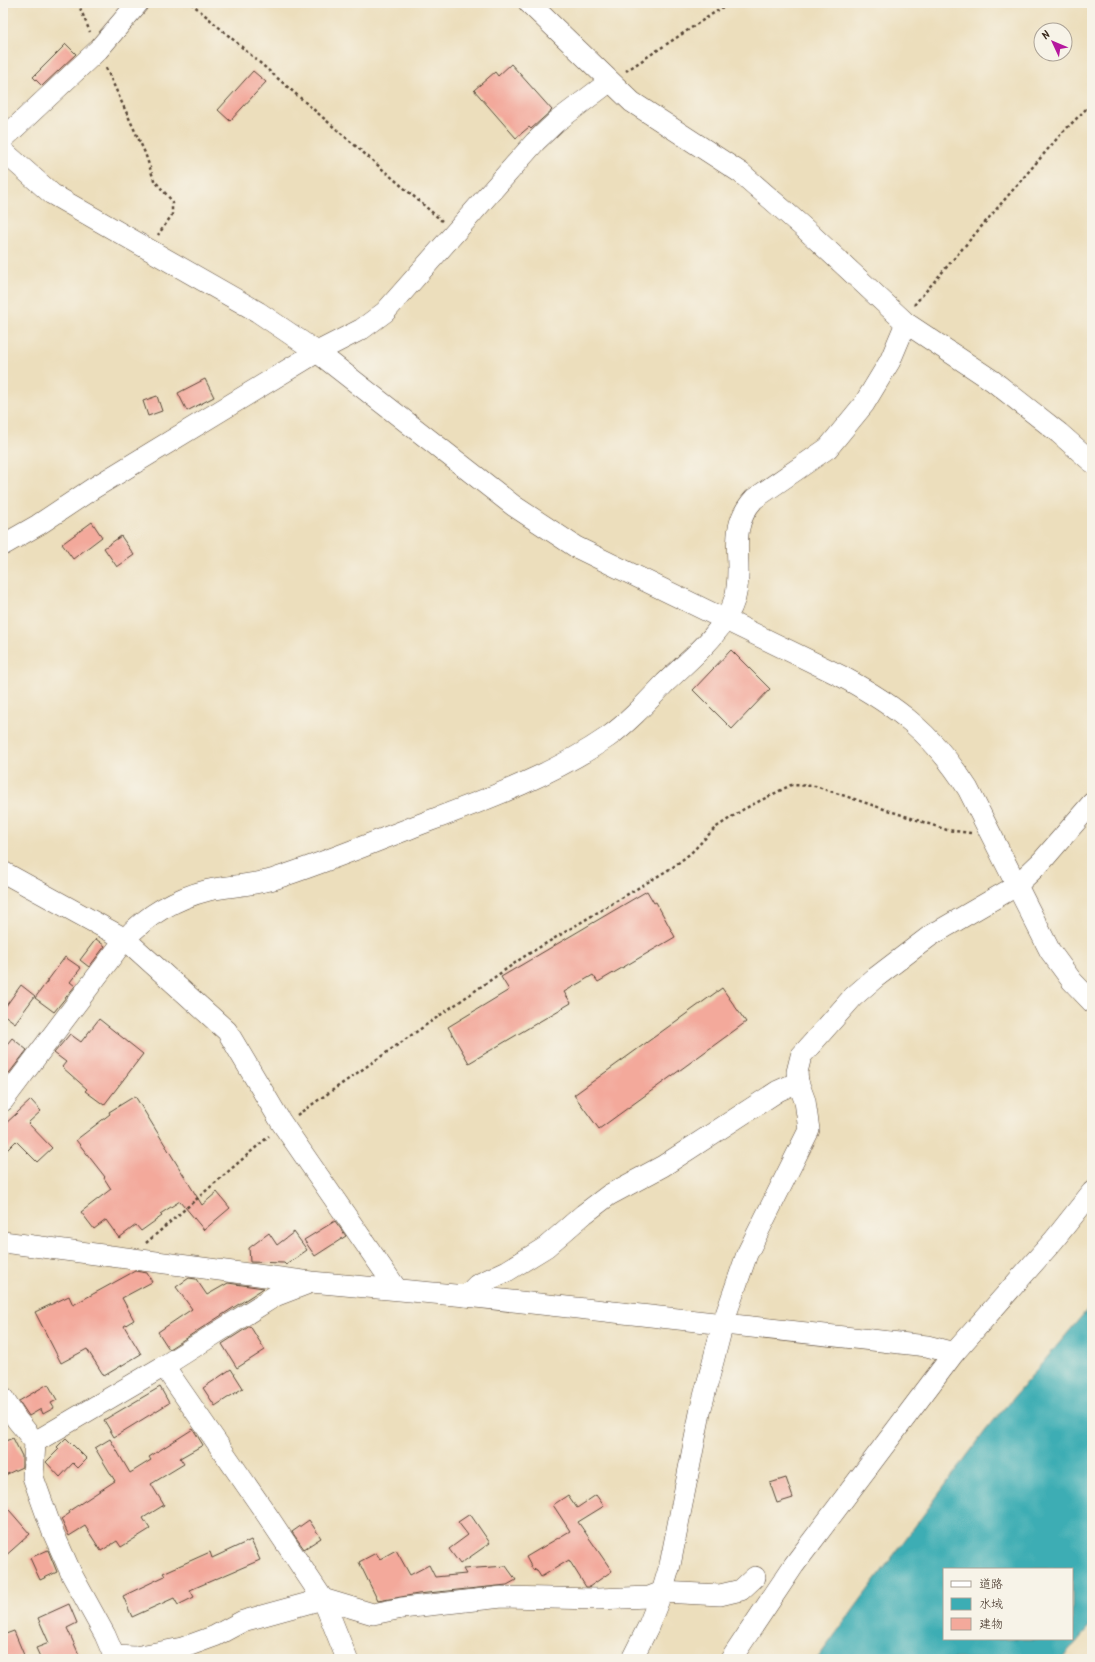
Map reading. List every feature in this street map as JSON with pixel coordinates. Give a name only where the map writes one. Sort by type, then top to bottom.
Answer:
[{"type":"street","points":[[3,139],[98,50],[138,3]]},
{"type":"street","points":[[528,3],[609,82],[644,110],[741,172],[904,321],[993,381],[1059,433],[1092,462]]},
{"type":"street","points":[[3,545],[38,525],[92,489],[317,352],[362,329],[385,312],[534,142],[556,122],[609,82]]},
{"type":"street","points":[[3,151],[52,194],[258,312],[317,352],[514,506],[547,529],[576,547],[841,676],[877,696],[907,717],[934,743],[957,772],[968,789],[1050,951],[1072,981],[1092,1002]]},
{"type":"street","points":[[3,1101],[124,939],[147,918],[181,899],[207,891],[271,880],[458,810],[552,771],[609,736],[634,714],[708,640],[724,620],[735,598],[738,571],[739,524],[745,509],[754,499],[828,448],[864,404],[890,361],[904,321]]},
{"type":"street","points":[[632,1659],[648,1627],[662,1592],[678,1529],[701,1408],[723,1323],[747,1254],[809,1130],[809,1116],[806,1100],[798,1082],[797,1072],[801,1056],[853,997],[930,936],[1016,886],[1042,861],[1092,803]]},
{"type":"street","points":[[3,872],[124,939],[227,1031],[282,1124],[396,1288]]},
{"type":"street","points":[[466,1296],[477,1285],[507,1271],[546,1247],[584,1214],[609,1195],[663,1166],[778,1091],[798,1082]]},
{"type":"street","points":[[731,1659],[794,1565],[954,1353],[1054,1240],[1092,1192]]},
{"type":"street","points":[[3,1242],[311,1282],[396,1288],[723,1323],[927,1346],[954,1353]]},
{"type":"street","points":[[35,1442],[164,1366],[275,1296],[311,1282]]},
{"type":"street","points":[[164,1366],[323,1599],[347,1659]]},
{"type":"street","points":[[3,1398],[10,1424],[35,1442]]},
{"type":"street","points":[[35,1442],[34,1477],[52,1530],[72,1575],[105,1635],[113,1658],[134,1657],[182,1648],[215,1636],[243,1621],[323,1599],[373,1614],[402,1608],[502,1597],[598,1599],[649,1596],[662,1592],[732,1593],[741,1590],[756,1577]]},
{"type":"path","points":[[78,3],[145,153],[154,180],[169,196],[173,205],[172,215],[149,249]]},
{"type":"path","points":[[191,3],[455,232]]},
{"type":"path","points":[[609,82],[728,3]]},
{"type":"path","points":[[904,321],[1056,140],[1092,103]]},
{"type":"path","points":[[129,1258],[188,1204],[282,1124],[525,956],[673,867],[690,853],[715,828],[744,809],[791,785],[815,786],[947,830],[969,834],[987,829]]},
{"type":"water","points":[[1092,1304],[1092,1624],[1062,1659],[817,1659],[986,1430]]},
{"type":"building","points":[[66,44],[76,54],[42,86],[33,77]]},
{"type":"building","points":[[511,64],[552,110],[531,129],[529,127],[516,138],[474,90],[495,72],[498,76]]},
{"type":"building","points":[[253,71],[266,82],[230,121],[218,110]]},
{"type":"building","points":[[205,379],[214,397],[187,411],[178,393]]},
{"type":"building","points":[[157,396],[162,411],[148,416],[143,401]]},
{"type":"building","points":[[92,522],[102,537],[73,559],[62,544]]},
{"type":"building","points":[[121,536],[134,555],[117,567],[104,548]]},
{"type":"building","points":[[731,650],[770,689],[732,729],[693,690]]},
{"type":"building","points":[[647,891],[654,903],[656,902],[675,937],[598,982],[593,975],[564,992],[571,1003],[469,1063],[448,1027],[509,990],[501,977]]},
{"type":"building","points":[[96,939],[105,946],[89,967],[80,960]]},
{"type":"building","points":[[65,957],[81,968],[70,982],[75,986],[54,1012],[35,998]]},
{"type":"building","points":[[21,985],[35,996],[15,1023],[3,1014],[3,1010]]},
{"type":"building","points":[[722,988],[746,1022],[599,1129],[574,1095]]},
{"type":"building","points":[[99,1019],[143,1054],[104,1105],[85,1091],[87,1089],[62,1067],[66,1062],[54,1053],[70,1034],[81,1042]]},
{"type":"building","points":[[12,1038],[27,1050],[3,1081],[3,1049]]},
{"type":"building","points":[[135,1096],[202,1205],[217,1192],[230,1208],[204,1230],[180,1201],[160,1214],[162,1216],[141,1231],[136,1225],[119,1238],[106,1220],[94,1229],[81,1212],[111,1189],[104,1178],[105,1177],[76,1140],[110,1114],[109,1112]]},
{"type":"building","points":[[31,1100],[41,1111],[28,1123],[52,1148],[37,1162],[16,1141],[3,1154],[3,1126]]},
{"type":"building","points":[[335,1221],[346,1236],[315,1256],[304,1240]]},
{"type":"building","points":[[294,1232],[307,1250],[286,1265],[284,1263],[250,1262],[249,1248],[269,1233],[277,1245]]},
{"type":"building","points":[[135,1271],[147,1273],[152,1282],[122,1298],[134,1320],[124,1326],[141,1354],[104,1376],[87,1349],[61,1363],[35,1312],[69,1296],[73,1305]]},
{"type":"building","points":[[189,1278],[196,1279],[207,1295],[228,1283],[264,1288],[169,1349],[158,1332],[192,1309],[176,1287]]},
{"type":"building","points":[[250,1326],[265,1350],[237,1368],[222,1344]]},
{"type":"building","points":[[231,1369],[243,1388],[215,1406],[203,1388]]},
{"type":"building","points":[[48,1384],[57,1400],[51,1403],[54,1408],[43,1414],[41,1409],[29,1416],[19,1401]]},
{"type":"building","points":[[160,1387],[169,1403],[114,1437],[104,1420]]},
{"type":"building","points":[[193,1429],[203,1445],[180,1458],[184,1464],[151,1484],[164,1505],[143,1518],[150,1529],[121,1547],[117,1541],[101,1551],[85,1526],[69,1536],[61,1519],[70,1513],[69,1511],[115,1481],[95,1448],[110,1439],[130,1473],[151,1460],[149,1457]]},
{"type":"building","points":[[13,1438],[22,1456],[22,1467],[3,1476],[3,1442]]},
{"type":"building","points":[[66,1438],[87,1459],[78,1468],[73,1463],[60,1477],[46,1462],[59,1449],[57,1447]]},
{"type":"building","points":[[786,1478],[793,1498],[777,1503],[770,1483]]},
{"type":"building","points":[[568,1495],[577,1508],[596,1495],[604,1506],[578,1522],[612,1571],[589,1587],[586,1587],[569,1560],[541,1577],[536,1569],[533,1570],[526,1557],[570,1531],[553,1505]]},
{"type":"building","points":[[3,1503],[30,1534],[3,1558]]},
{"type":"building","points":[[470,1514],[490,1543],[460,1564],[449,1549],[468,1535],[458,1522]]},
{"type":"building","points":[[309,1520],[321,1538],[304,1549],[292,1532]]},
{"type":"building","points":[[251,1540],[260,1560],[190,1590],[194,1597],[178,1605],[174,1598],[132,1617],[123,1596],[165,1576],[163,1573],[210,1552],[212,1558]]},
{"type":"building","points":[[48,1550],[57,1572],[40,1580],[30,1558]]},
{"type":"building","points":[[396,1550],[410,1575],[429,1565],[435,1577],[466,1574],[463,1569],[506,1566],[516,1580],[507,1585],[418,1594],[378,1601],[359,1562],[376,1553],[380,1559]]},
{"type":"building","points":[[69,1604],[77,1623],[67,1628],[81,1659],[41,1659],[36,1648],[49,1643],[38,1618]]},
{"type":"building","points":[[14,1631],[24,1655],[14,1659],[3,1659],[3,1635]]}]
